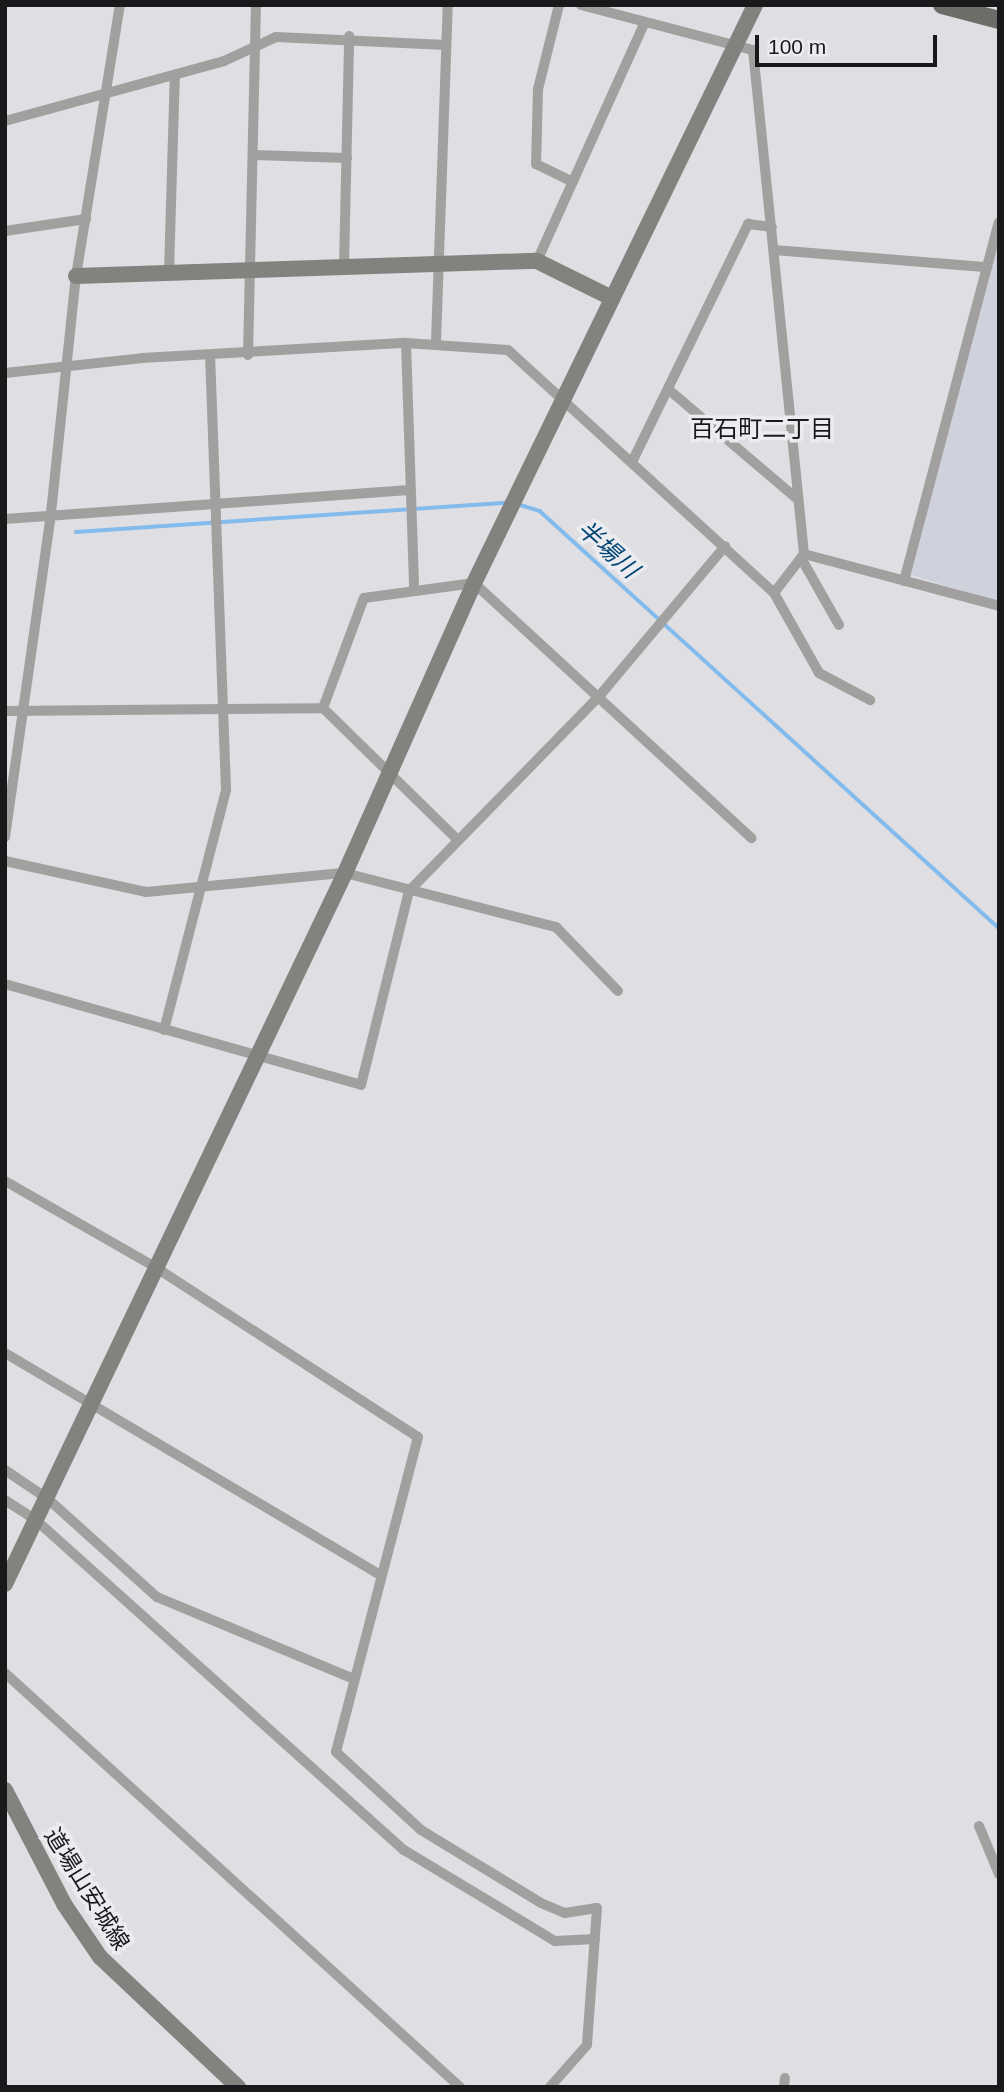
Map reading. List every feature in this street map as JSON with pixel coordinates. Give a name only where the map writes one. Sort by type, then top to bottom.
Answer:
[{"type":"main road","points":[[943,5],[999,20]]},
{"type":"street","points":[[5,837],[51,513],[76,276],[102,94],[120,5]]},
{"type":"street","points":[[248,355],[256,5]]},
{"type":"street","points":[[436,342],[448,5]]},
{"type":"street","points":[[559,5],[538,89],[536,164],[573,182]]},
{"type":"street","points":[[581,5],[753,50],[802,556],[839,625]]},
{"type":"street","points":[[5,1584],[48,1499],[155,1267],[345,873],[474,583],[566,403],[612,298],[734,43],[755,5]]},
{"type":"street","points":[[537,261],[645,22]]},
{"type":"street","points":[[5,121],[175,75],[302,34],[446,45]]},
{"type":"street","points":[[344,265],[349,36]]},
{"type":"street","points":[[169,272],[175,75]]},
{"type":"street","points":[[254,155],[347,158]]},
{"type":"street","points":[[5,231],[86,219]]},
{"type":"street","points":[[904,581],[999,222]]},
{"type":"street","points":[[633,460],[748,224],[772,227]]},
{"type":"street","points":[[774,250],[987,267]]},
{"type":"street","points":[[76,276],[439,261],[537,261],[612,298]]},
{"type":"street","points":[[5,373],[65,365],[406,343],[436,342],[508,350],[633,460],[774,593],[819,673],[870,699]]},
{"type":"street","points":[[406,343],[414,590]]},
{"type":"street","points":[[164,1030],[226,790],[210,357]]},
{"type":"street","points":[[668,389],[795,497]]},
{"type":"street","points":[[5,519],[51,513],[215,507],[409,490]]},
{"type":"street","points":[[5,984],[361,1085],[409,891],[601,694],[725,546]]},
{"type":"street","points":[[802,556],[999,606]]},
{"type":"street","points":[[774,593],[802,556]]},
{"type":"street","points":[[323,708],[364,598],[474,583],[601,694],[751,838]]},
{"type":"street","points":[[5,711],[24,708],[223,711],[323,708],[458,841]]},
{"type":"street","points":[[5,860],[146,892],[345,873],[556,927],[618,991]]},
{"type":"street","points":[[5,1181],[155,1267],[418,1437],[336,1752],[421,1830],[541,1903],[565,1913],[597,1908],[587,2045],[550,2087]]},
{"type":"street","points":[[5,1353],[381,1575]]},
{"type":"street","points":[[5,1470],[48,1499],[157,1597],[354,1679]]},
{"type":"street","points":[[5,1500],[37,1521],[404,1850],[555,1941],[594,1939]]},
{"type":"street","points":[[5,1673],[460,2087]]},
{"type":"street","name":"道場山安城線","points":[[5,1790],[64,1904],[100,1957],[238,2087]]},
{"type":"street","points":[[979,1826],[999,1874]]},
{"type":"shaded area","points":[[999,240],[999,602],[911,575]]},
{"type":"waterway","name":"半場川","points":[[76,532],[506,503]]},
{"type":"waterway","name":"半場川","points":[[517,504],[540,511],[999,928]]},
{"type":"district","name":"百石町二丁目","points":[[762,429]]}]
